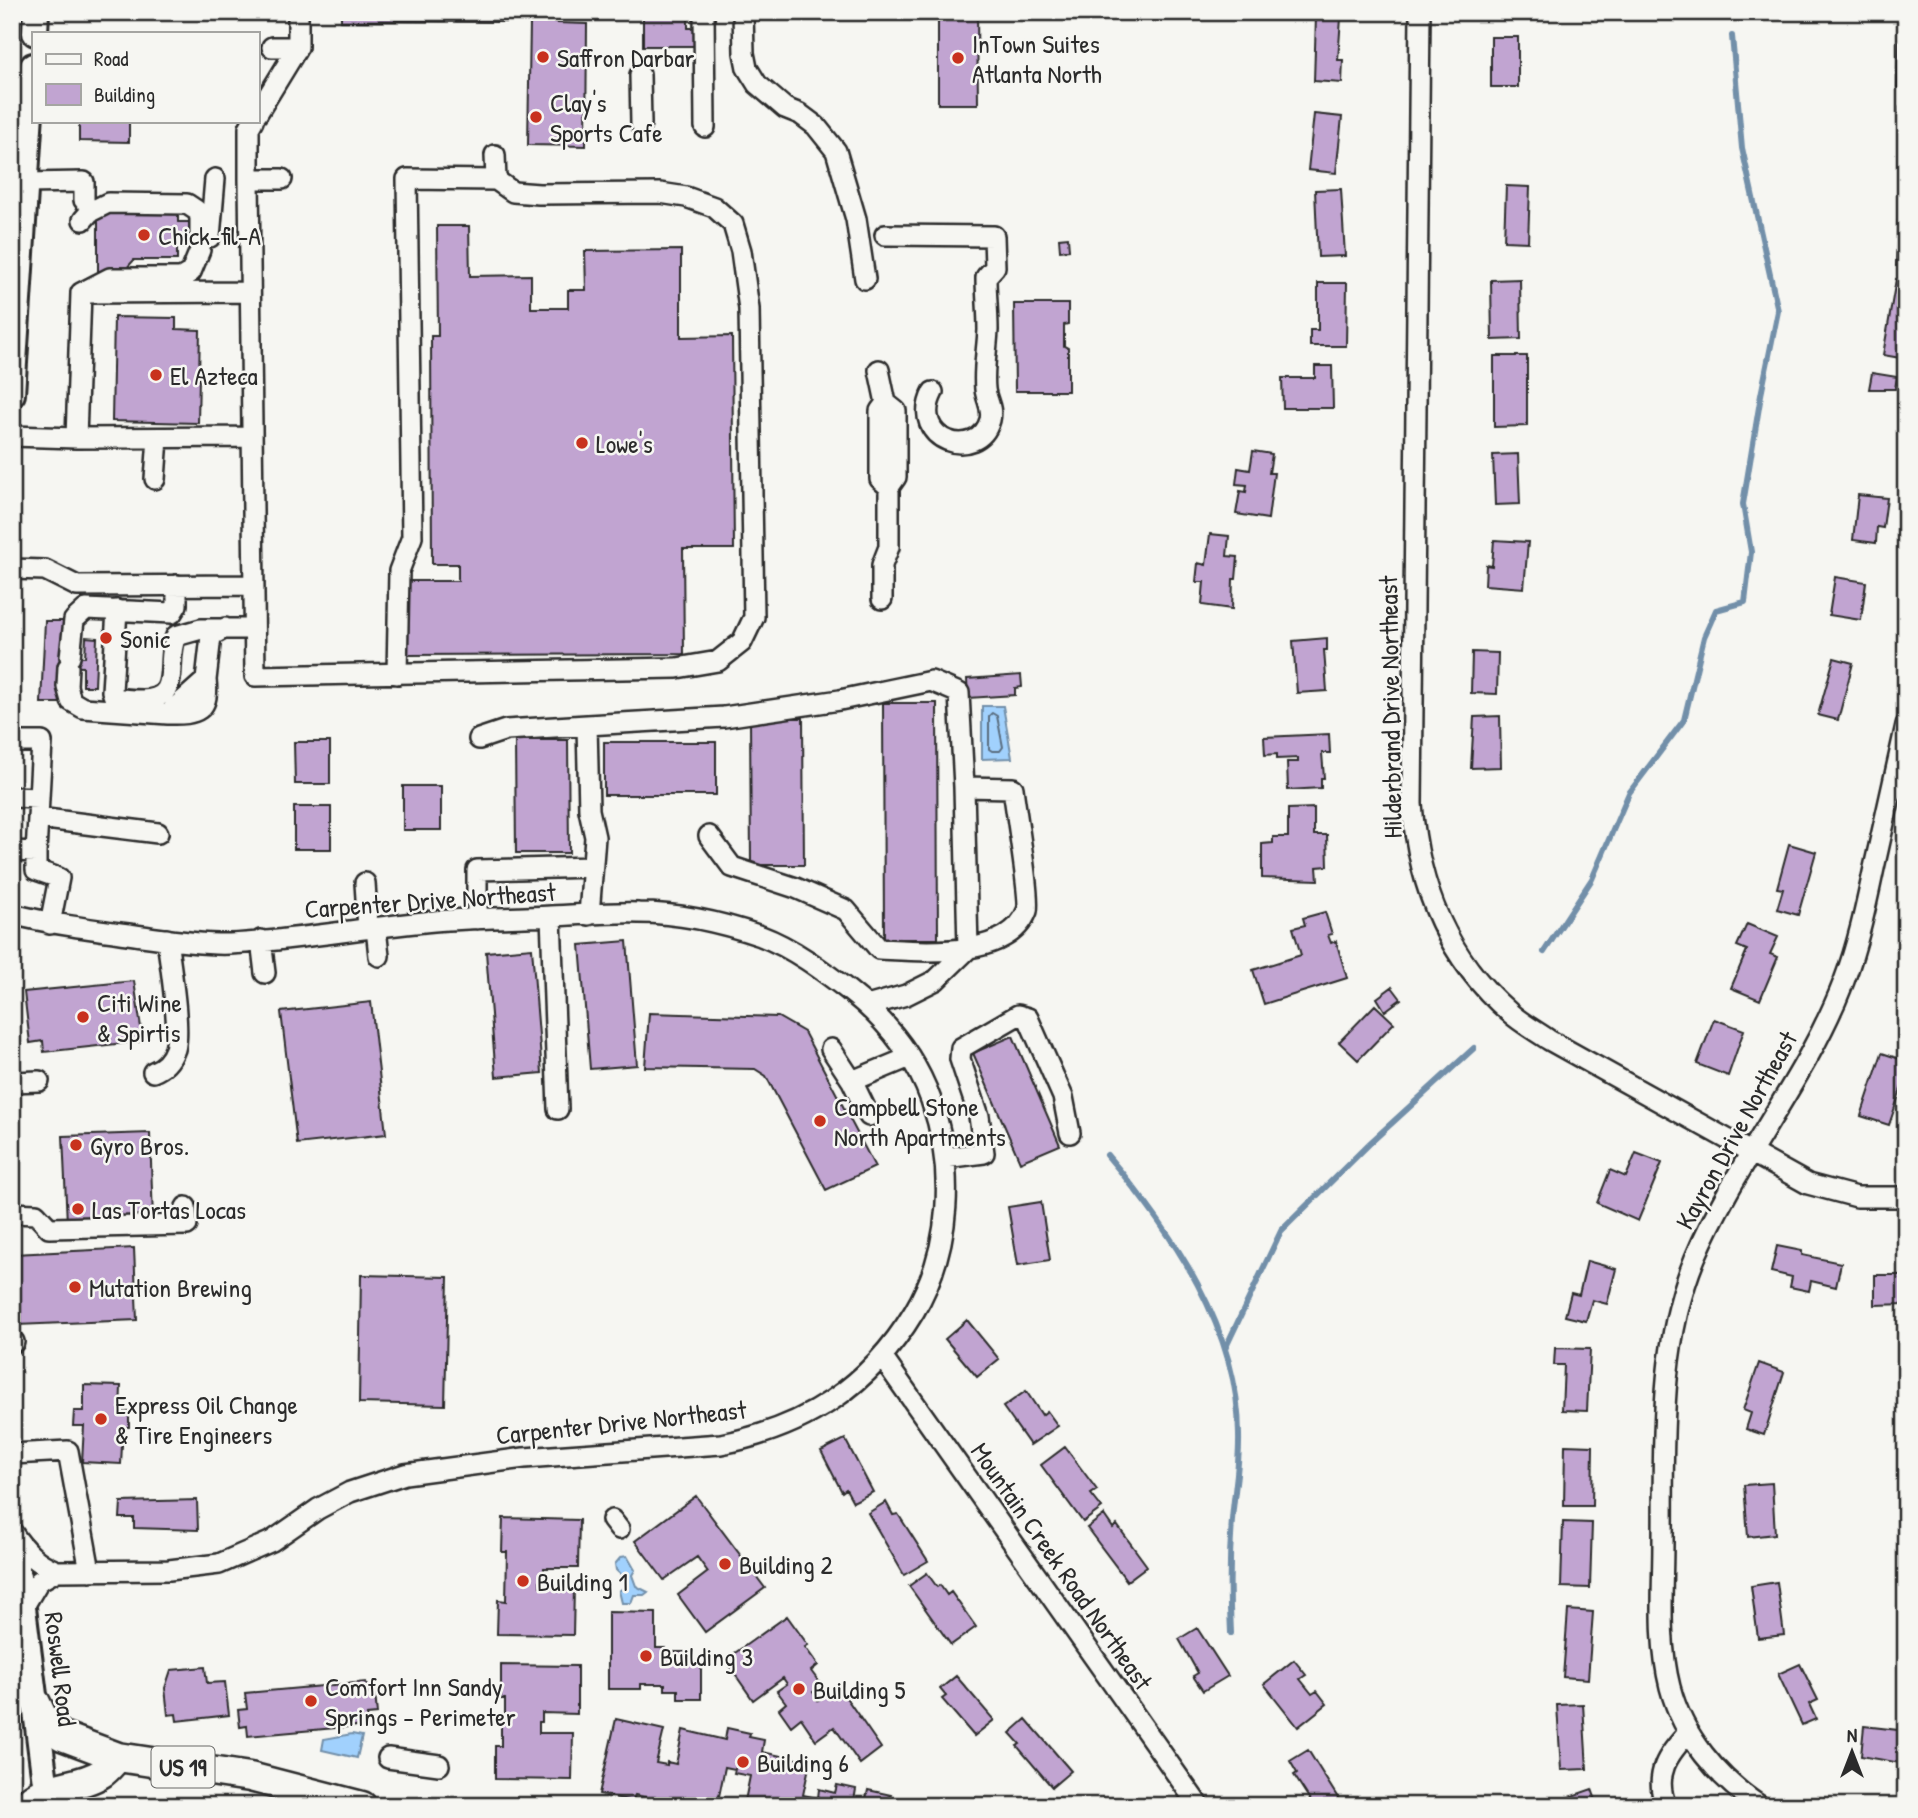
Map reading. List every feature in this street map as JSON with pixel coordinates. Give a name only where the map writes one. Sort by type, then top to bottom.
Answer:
[{"type":"highway","points":[[36,1703],[45,1722],[62,1736],[118,1757]]},
{"type":"highway","name":"US 19","points":[[39,1800],[66,1786],[101,1774],[118,1757],[250,1777],[362,1806]]},
{"type":"highway","points":[[12,1802],[18,1806]]},
{"type":"main road","points":[[35,32],[36,12]]},
{"type":"main road","points":[[12,394],[14,330],[26,183],[22,94],[32,69]]},
{"type":"main road","name":"Roswell Road","points":[[12,1540],[36,1703],[39,1800]]},
{"type":"street","points":[[259,111],[298,47],[298,12]]},
{"type":"street","points":[[705,12],[705,127]]},
{"type":"street","points":[[743,12],[744,53],[747,68],[757,84],[777,102],[816,126],[836,151],[856,219],[865,279]]},
{"type":"street","name":"Hilderbrand Drive Northeast","points":[[1420,12],[1412,804],[1421,870],[1434,910],[1454,948],[1479,983],[1510,1013],[1549,1040],[1808,1184],[1857,1197],[1906,1197]]},
{"type":"street","points":[[272,47],[298,47]]},
{"type":"street","points":[[640,75],[641,124]]},
{"type":"street","points":[[252,122],[249,128],[249,292],[255,676],[397,674],[677,668],[718,661],[742,642],[754,617],[749,309],[741,251],[733,224],[714,207],[686,197],[660,193],[526,193],[513,192],[496,180],[407,179],[412,537],[399,571],[397,674]]},
{"type":"street","points":[[495,155],[496,180]]},
{"type":"street","points":[[198,292],[208,265],[215,179]]},
{"type":"street","points":[[249,179],[282,179]]},
{"type":"street","points":[[26,183],[83,201],[90,212],[108,203],[187,204],[197,210],[200,216],[200,250],[191,272],[181,278],[110,278],[81,293]]},
{"type":"street","points":[[885,235],[994,236],[995,267],[986,277],[988,329],[985,392],[990,401],[991,412],[984,432],[965,443],[943,439],[929,423],[928,402],[933,392]]},
{"type":"street","points":[[81,293],[249,292]]},
{"type":"street","points":[[76,438],[81,293]]},
{"type":"street","points":[[880,370],[886,403],[896,411],[896,477],[889,487],[889,547],[882,565],[882,599]]},
{"type":"street","points":[[12,436],[250,438]]},
{"type":"street","points":[[156,479],[158,438]]},
{"type":"street","points":[[12,569],[45,570],[77,586],[253,585]]},
{"type":"street","points":[[170,613],[177,605],[177,585]]},
{"type":"street","points":[[86,609],[170,613],[176,636],[170,679],[164,694],[155,699],[123,705],[83,708],[71,701],[67,686],[74,620],[86,609]]},
{"type":"street","points":[[117,610],[112,691],[114,697],[123,705],[169,714],[206,680],[211,636],[225,628]]},
{"type":"street","points":[[176,636],[201,629],[254,629]]},
{"type":"street","points":[[479,739],[506,730],[724,717],[840,700],[931,681],[959,693],[968,949],[936,980],[906,995],[867,1006]]},
{"type":"street","points":[[587,725],[589,810],[595,837],[589,915]]},
{"type":"street","name":"Kayron Drive Northeast","points":[[1760,1806],[1723,1777],[1704,1755],[1689,1732],[1670,1689],[1662,1643],[1664,1420],[1667,1378],[1677,1316],[1693,1262],[1718,1206],[1814,1049],[1844,980],[1861,926],[1905,734]]},
{"type":"street","points":[[12,742],[42,742],[36,870],[60,878],[50,924]]},
{"type":"street","points":[[709,836],[732,867],[796,888],[846,910],[879,949],[968,949],[1014,932],[1028,909],[1013,788],[964,787]]},
{"type":"street","points":[[12,797],[38,808],[158,833]]},
{"type":"street","points":[[12,851],[36,852]]},
{"type":"street","points":[[477,919],[477,870],[592,867]]},
{"type":"street","points":[[365,883],[379,956]]},
{"type":"street","name":"Carpenter Drive Northeast","points":[[12,914],[50,924],[227,944],[477,919],[641,912],[703,920],[763,937],[795,953],[827,974],[867,1006],[898,1038],[928,1092],[938,1121],[947,1185],[940,1246],[919,1303],[903,1330],[882,1357],[856,1381],[820,1409],[788,1426],[752,1438],[720,1444],[512,1459],[405,1474],[350,1492],[318,1509],[272,1541],[219,1564],[169,1570],[57,1572]]},
{"type":"street","points":[[551,916],[558,1109]]},
{"type":"street","points":[[153,1072],[163,1068],[174,1050],[177,1034],[167,939]]},
{"type":"street","points":[[261,940],[265,973]]},
{"type":"street","points":[[945,1158],[984,1153],[979,1116],[960,1059],[961,1048],[1018,1015],[1028,1018],[1063,1097],[1070,1133]]},
{"type":"street","points":[[831,1049],[852,1081],[869,1116]]},
{"type":"street","points":[[852,1081],[910,1057]]},
{"type":"street","points":[[12,1082],[39,1081]]},
{"type":"street","points":[[12,1213],[36,1214],[49,1228],[187,1225],[186,1207]]},
{"type":"street","name":"Mountain Creek Road Northeast","points":[[882,1357],[1199,1806]]},
{"type":"street","points":[[12,1454],[68,1451],[90,1571]]},
{"type":"street","points":[[12,1532],[29,1554],[57,1572]]},
{"type":"street","points":[[23,1608],[39,1581],[57,1572]]},
{"type":"street","points":[[1667,1806],[1664,1802],[1662,1769],[1670,1753],[1689,1732]]},
{"type":"street","points":[[388,1758],[439,1765]]},
{"type":"water","points":[[982,706],[1003,706],[1012,758],[982,759]]},
{"type":"water","points":[[627,1556],[635,1570],[632,1575],[636,1586],[648,1592],[634,1595],[631,1603],[622,1603],[619,1591],[626,1583],[625,1578],[616,1570],[615,1564],[621,1557]]},
{"type":"water","points":[[352,1734],[362,1736],[357,1758],[322,1750],[324,1739]]},
{"type":"building","points":[[341,12],[557,12],[557,23],[587,24],[586,146],[528,145],[530,22],[341,21]]},
{"type":"building","points":[[643,12],[688,12],[688,28],[696,28],[696,46],[643,46]]},
{"type":"building","name":"InTown Suites Atlanta North","points":[[938,12],[977,12],[978,104],[938,104]]},
{"type":"building","points":[[1316,16],[1341,18],[1338,60],[1343,60],[1342,83],[1314,81]]},
{"type":"building","points":[[1899,33],[1906,34],[1906,88],[1897,87]]},
{"type":"building","points":[[1491,37],[1518,37],[1518,87],[1491,87]]},
{"type":"building","points":[[1900,106],[1906,106],[1906,174],[1898,174]]},
{"type":"building","points":[[1314,114],[1342,117],[1336,173],[1308,170]]},
{"type":"building","points":[[79,122],[129,122],[129,142],[79,141]]},
{"type":"building","points":[[1506,186],[1530,187],[1528,242],[1504,241]]},
{"type":"building","points":[[1341,189],[1345,256],[1318,257],[1315,190]]},
{"type":"building","points":[[1899,195],[1906,195],[1906,266],[1896,266]]},
{"type":"building","name":"Chick-fil-A","points":[[98,213],[178,213],[178,222],[191,222],[191,248],[177,248],[177,260],[134,260],[124,271],[98,271]]},
{"type":"building","name":"Lowe's","points":[[437,226],[469,226],[470,276],[531,275],[531,308],[568,308],[568,290],[586,290],[585,251],[681,250],[681,337],[732,336],[734,549],[683,549],[684,654],[408,655],[408,581],[458,581],[458,564],[432,564],[431,336],[438,336]]},
{"type":"building","points":[[1068,237],[1069,250],[1060,251],[1059,238]]},
{"type":"building","points":[[1520,279],[1521,339],[1492,340],[1491,280]]},
{"type":"building","points":[[1896,279],[1906,281],[1906,359],[1883,355]]},
{"type":"building","points":[[1318,283],[1347,283],[1346,346],[1310,346],[1310,330],[1318,330]]},
{"type":"building","points":[[1014,304],[1068,304],[1064,346],[1068,348],[1068,391],[1015,391]]},
{"type":"building","name":"El Azteca","points":[[114,317],[176,318],[176,329],[200,330],[198,423],[112,421]]},
{"type":"building","points":[[1494,356],[1527,356],[1527,426],[1494,427]]},
{"type":"building","points":[[1315,366],[1332,366],[1333,408],[1283,408],[1282,378],[1315,378]]},
{"type":"building","points":[[1872,373],[1897,377],[1895,389],[1869,389]]},
{"type":"building","points":[[1253,451],[1272,454],[1269,473],[1274,473],[1268,519],[1236,514],[1240,491],[1246,492],[1247,485],[1236,484],[1238,468],[1250,470]]},
{"type":"building","points":[[1518,454],[1520,504],[1495,505],[1493,455]]},
{"type":"building","points":[[1858,495],[1887,498],[1883,528],[1877,527],[1876,543],[1853,540]]},
{"type":"building","points":[[1210,534],[1229,536],[1227,556],[1238,557],[1236,579],[1233,579],[1232,609],[1202,605],[1204,582],[1196,582],[1198,563],[1206,565]]},
{"type":"building","points":[[1494,540],[1528,542],[1524,588],[1485,585],[1486,565],[1492,566]]},
{"type":"building","points":[[1835,577],[1866,582],[1861,620],[1829,615]]},
{"type":"building","points":[[45,621],[68,621],[67,657],[85,657],[86,637],[97,638],[95,686],[83,686],[83,667],[61,666],[61,703],[41,703]]},
{"type":"building","points":[[1327,638],[1327,650],[1324,650],[1327,691],[1297,693],[1293,641]]},
{"type":"building","points":[[1472,652],[1498,653],[1497,694],[1471,693]]},
{"type":"building","points":[[1834,658],[1853,663],[1838,720],[1818,715]]},
{"type":"building","points":[[1021,675],[1022,687],[1015,688],[1015,695],[968,698],[967,679]]},
{"type":"building","points":[[883,703],[937,703],[938,939],[884,939]]},
{"type":"building","points":[[1500,716],[1501,767],[1471,768],[1474,717]]},
{"type":"building","points":[[750,718],[803,718],[804,865],[751,865]]},
{"type":"building","points":[[1329,734],[1330,753],[1322,753],[1324,778],[1321,778],[1321,788],[1288,790],[1287,762],[1298,762],[1298,758],[1277,759],[1277,754],[1265,755],[1264,737]]},
{"type":"building","points":[[515,740],[568,740],[569,853],[516,853]]},
{"type":"building","points":[[294,742],[330,742],[330,784],[295,784]]},
{"type":"building","points":[[604,742],[716,742],[716,795],[604,795]]},
{"type":"building","points":[[403,786],[441,786],[441,830],[403,830]]},
{"type":"building","points":[[294,807],[331,807],[331,849],[294,849]]},
{"type":"building","points":[[1314,808],[1314,835],[1327,835],[1328,866],[1317,867],[1318,880],[1262,878],[1262,844],[1273,843],[1273,837],[1288,837],[1288,809]]},
{"type":"building","points":[[1789,844],[1816,852],[1798,915],[1777,909],[1783,889],[1777,888]]},
{"type":"building","points":[[1325,912],[1332,934],[1328,935],[1331,943],[1336,941],[1347,978],[1264,1004],[1253,970],[1301,955],[1293,928],[1305,925],[1303,918]]},
{"type":"building","points":[[1747,924],[1778,937],[1770,954],[1778,957],[1760,1000],[1731,988],[1747,950],[1737,946]]},
{"type":"building","points":[[627,941],[637,1065],[590,1069],[580,945]]},
{"type":"building","points":[[532,948],[542,1073],[496,1077],[486,952]]},
{"type":"building","name":"Citi Wine & Spirtis","points":[[134,981],[143,1041],[44,1052],[43,1041],[30,1043],[24,992]]},
{"type":"building","points":[[1392,987],[1401,999],[1385,1011],[1377,998]]},
{"type":"building","points":[[371,1002],[386,1134],[297,1144],[281,1012]]},
{"type":"building","points":[[1375,1005],[1394,1023],[1358,1060],[1339,1042]]},
{"type":"building","name":"Campbell Stone North Apartments","points":[[649,1013],[778,1017],[804,1032],[875,1167],[826,1190],[766,1076],[755,1069],[645,1067]]},
{"type":"building","points":[[1714,1019],[1744,1030],[1728,1076],[1697,1064]]},
{"type":"building","points":[[1013,1036],[1060,1145],[1020,1162],[973,1053]]},
{"type":"building","points":[[1882,1053],[1906,1061],[1906,1074],[1889,1125],[1861,1116]]},
{"type":"building","points":[[150,1133],[153,1220],[67,1223],[63,1136]]},
{"type":"building","points":[[1636,1153],[1662,1163],[1638,1221],[1597,1203],[1610,1170],[1626,1177]]},
{"type":"building","points":[[1041,1202],[1050,1260],[1018,1265],[1008,1207]]},
{"type":"building","points":[[1777,1246],[1802,1251],[1802,1255],[1841,1263],[1836,1287],[1811,1281],[1809,1291],[1790,1287],[1792,1277],[1771,1272]]},
{"type":"building","name":"Mutation Brewing","points":[[134,1248],[137,1320],[17,1325],[14,1254]]},
{"type":"building","points":[[1587,1261],[1616,1269],[1607,1304],[1592,1300],[1586,1321],[1565,1316],[1571,1293],[1579,1295]]},
{"type":"building","points":[[361,1275],[448,1277],[445,1405],[359,1403]]},
{"type":"building","points":[[1875,1275],[1906,1275],[1906,1304],[1875,1305]]},
{"type":"building","points":[[967,1320],[999,1359],[977,1377],[945,1339]]},
{"type":"building","points":[[1555,1348],[1590,1349],[1587,1411],[1562,1410],[1564,1365],[1554,1365]]},
{"type":"building","points":[[1759,1363],[1784,1372],[1764,1435],[1746,1429],[1751,1413],[1743,1410]]},
{"type":"building","name":"Express Oil Change & Tire Engineers","points":[[84,1385],[121,1386],[120,1412],[129,1412],[129,1427],[123,1427],[121,1464],[82,1462],[84,1426],[73,1426],[74,1411],[84,1411]]},
{"type":"building","points":[[1026,1391],[1042,1415],[1047,1411],[1058,1426],[1030,1445],[1003,1407]]},
{"type":"building","points":[[845,1439],[873,1492],[853,1502],[846,1489],[842,1492],[821,1451]]},
{"type":"building","points":[[1565,1445],[1593,1446],[1592,1506],[1564,1506]]},
{"type":"building","points":[[1065,1447],[1097,1490],[1091,1494],[1102,1508],[1083,1522],[1041,1465]]},
{"type":"building","points":[[1772,1483],[1775,1534],[1748,1537],[1744,1485]]},
{"type":"building","name":"Building 2","points":[[696,1496],[765,1588],[705,1632],[678,1595],[708,1572],[697,1557],[664,1580],[635,1541]]},
{"type":"building","points":[[197,1500],[198,1530],[134,1528],[134,1518],[120,1518],[121,1502]]},
{"type":"building","points":[[886,1502],[893,1515],[898,1514],[928,1561],[904,1575],[868,1513]]},
{"type":"building","points":[[1104,1515],[1113,1528],[1117,1525],[1147,1566],[1127,1581],[1087,1528]]},
{"type":"building","name":"Building 1","points":[[503,1518],[579,1520],[578,1568],[544,1568],[544,1577],[540,1577],[540,1586],[574,1587],[573,1635],[497,1634],[498,1600],[506,1601],[507,1552],[502,1552]]},
{"type":"building","points":[[1563,1522],[1592,1523],[1590,1588],[1561,1587]]},
{"type":"building","points":[[927,1573],[947,1595],[951,1592],[976,1627],[951,1645],[909,1586]]},
{"type":"building","points":[[1777,1582],[1784,1635],[1758,1638],[1751,1586]]},
{"type":"building","points":[[1568,1610],[1593,1612],[1588,1679],[1563,1677]]},
{"type":"building","name":"Building 3","points":[[608,1612],[656,1613],[656,1648],[665,1648],[665,1652],[685,1652],[685,1661],[701,1661],[701,1699],[678,1699],[678,1690],[665,1690],[665,1684],[641,1684],[641,1689],[608,1689]]},
{"type":"building","name":"Building 5","points":[[787,1616],[808,1645],[805,1647],[818,1665],[811,1671],[822,1686],[813,1692],[818,1700],[838,1686],[881,1748],[860,1764],[834,1727],[816,1740],[801,1718],[791,1726],[779,1709],[786,1703],[777,1691],[787,1684],[783,1678],[753,1700],[725,1660]]},
{"type":"building","points":[[1197,1628],[1228,1676],[1203,1691],[1193,1676],[1198,1673],[1179,1639]]},
{"type":"building","points":[[1294,1660],[1306,1675],[1300,1679],[1312,1694],[1317,1691],[1327,1704],[1298,1727],[1264,1684]]},
{"type":"building","points":[[1800,1664],[1818,1700],[1809,1704],[1816,1719],[1802,1725],[1778,1674]]},
{"type":"building","points":[[501,1665],[577,1666],[577,1714],[542,1713],[542,1722],[539,1722],[539,1733],[573,1733],[572,1780],[495,1779],[495,1746],[501,1746],[501,1722],[505,1721],[505,1699],[501,1699]]},
{"type":"building","points":[[205,1667],[207,1683],[225,1682],[229,1715],[177,1721],[176,1714],[168,1715],[165,1688],[171,1670]]},
{"type":"building","points":[[956,1676],[994,1720],[974,1736],[942,1699],[946,1696],[940,1689]]},
{"type":"building","name":"Comfort Inn Sandy Springs - Perimeter","points":[[366,1682],[368,1694],[375,1693],[377,1714],[367,1715],[368,1725],[248,1736],[247,1726],[240,1727],[238,1710],[247,1709],[245,1693]]},
{"type":"building","points":[[1583,1704],[1587,1769],[1561,1770],[1557,1705]]},
{"type":"building","name":"Building 6","points":[[616,1719],[664,1730],[656,1763],[676,1764],[683,1730],[725,1740],[727,1728],[750,1733],[749,1737],[764,1740],[762,1752],[810,1762],[803,1795],[818,1798],[819,1789],[835,1793],[837,1785],[856,1789],[854,1801],[865,1803],[868,1790],[891,1795],[889,1802],[908,1806],[744,1806],[750,1776],[734,1773],[735,1769],[725,1767],[717,1806],[682,1806],[635,1795],[633,1801],[599,1794]]},
{"type":"building","points":[[1026,1719],[1071,1771],[1052,1787],[1017,1746],[1020,1744],[1010,1733]]},
{"type":"building","points":[[1864,1726],[1906,1731],[1906,1764],[1861,1756]]},
{"type":"building","points":[[1308,1750],[1343,1806],[1314,1806],[1294,1775],[1297,1773],[1290,1761]]},
{"type":"building","points":[[1592,1789],[1598,1806],[1569,1806],[1566,1798]]},
{"type":"waterway","points":[[1544,952],[1592,879],[1629,793],[1684,720],[1704,637],[1716,610],[1745,602],[1751,552],[1743,504],[1778,311],[1742,148],[1732,36]]},
{"type":"waterway","points":[[1225,1349],[1281,1231],[1370,1143],[1474,1048]]},
{"type":"waterway","points":[[1107,1155],[1178,1250],[1215,1320],[1228,1358],[1236,1396],[1239,1435],[1230,1548],[1231,1633]]},
{"type":"place","name":"Saffron Darbar","points":[[543,57]]},
{"type":"place","name":"InTown Suites Atlanta North","points":[[958,58]]},
{"type":"place","name":"Clay's Sports Cafe","points":[[536,117]]},
{"type":"place","name":"Chick-fil-A","points":[[144,235]]},
{"type":"place","name":"El Azteca","points":[[156,375]]},
{"type":"place","name":"Lowe's","points":[[582,443]]},
{"type":"place","name":"Sonic","points":[[106,638]]},
{"type":"place","name":"Citi Wine & Spirtis","points":[[83,1017]]},
{"type":"place","name":"Campbell Stone North Apartments","points":[[820,1121]]},
{"type":"place","name":"Gyro Bros.","points":[[76,1145]]},
{"type":"place","name":"Las Tortas Locas","points":[[78,1209]]},
{"type":"place","name":"Mutation Brewing","points":[[75,1287]]},
{"type":"place","name":"Express Oil Change & Tire Engineers","points":[[101,1419]]},
{"type":"place","name":"Building 2","points":[[725,1564]]},
{"type":"place","name":"Building 1","points":[[523,1581]]},
{"type":"place","name":"Building 3","points":[[646,1656]]},
{"type":"place","name":"Building 5","points":[[799,1689]]},
{"type":"place","name":"Comfort Inn Sandy Springs - Perimeter","points":[[311,1701]]},
{"type":"place","name":"Building 6","points":[[743,1762]]}]
